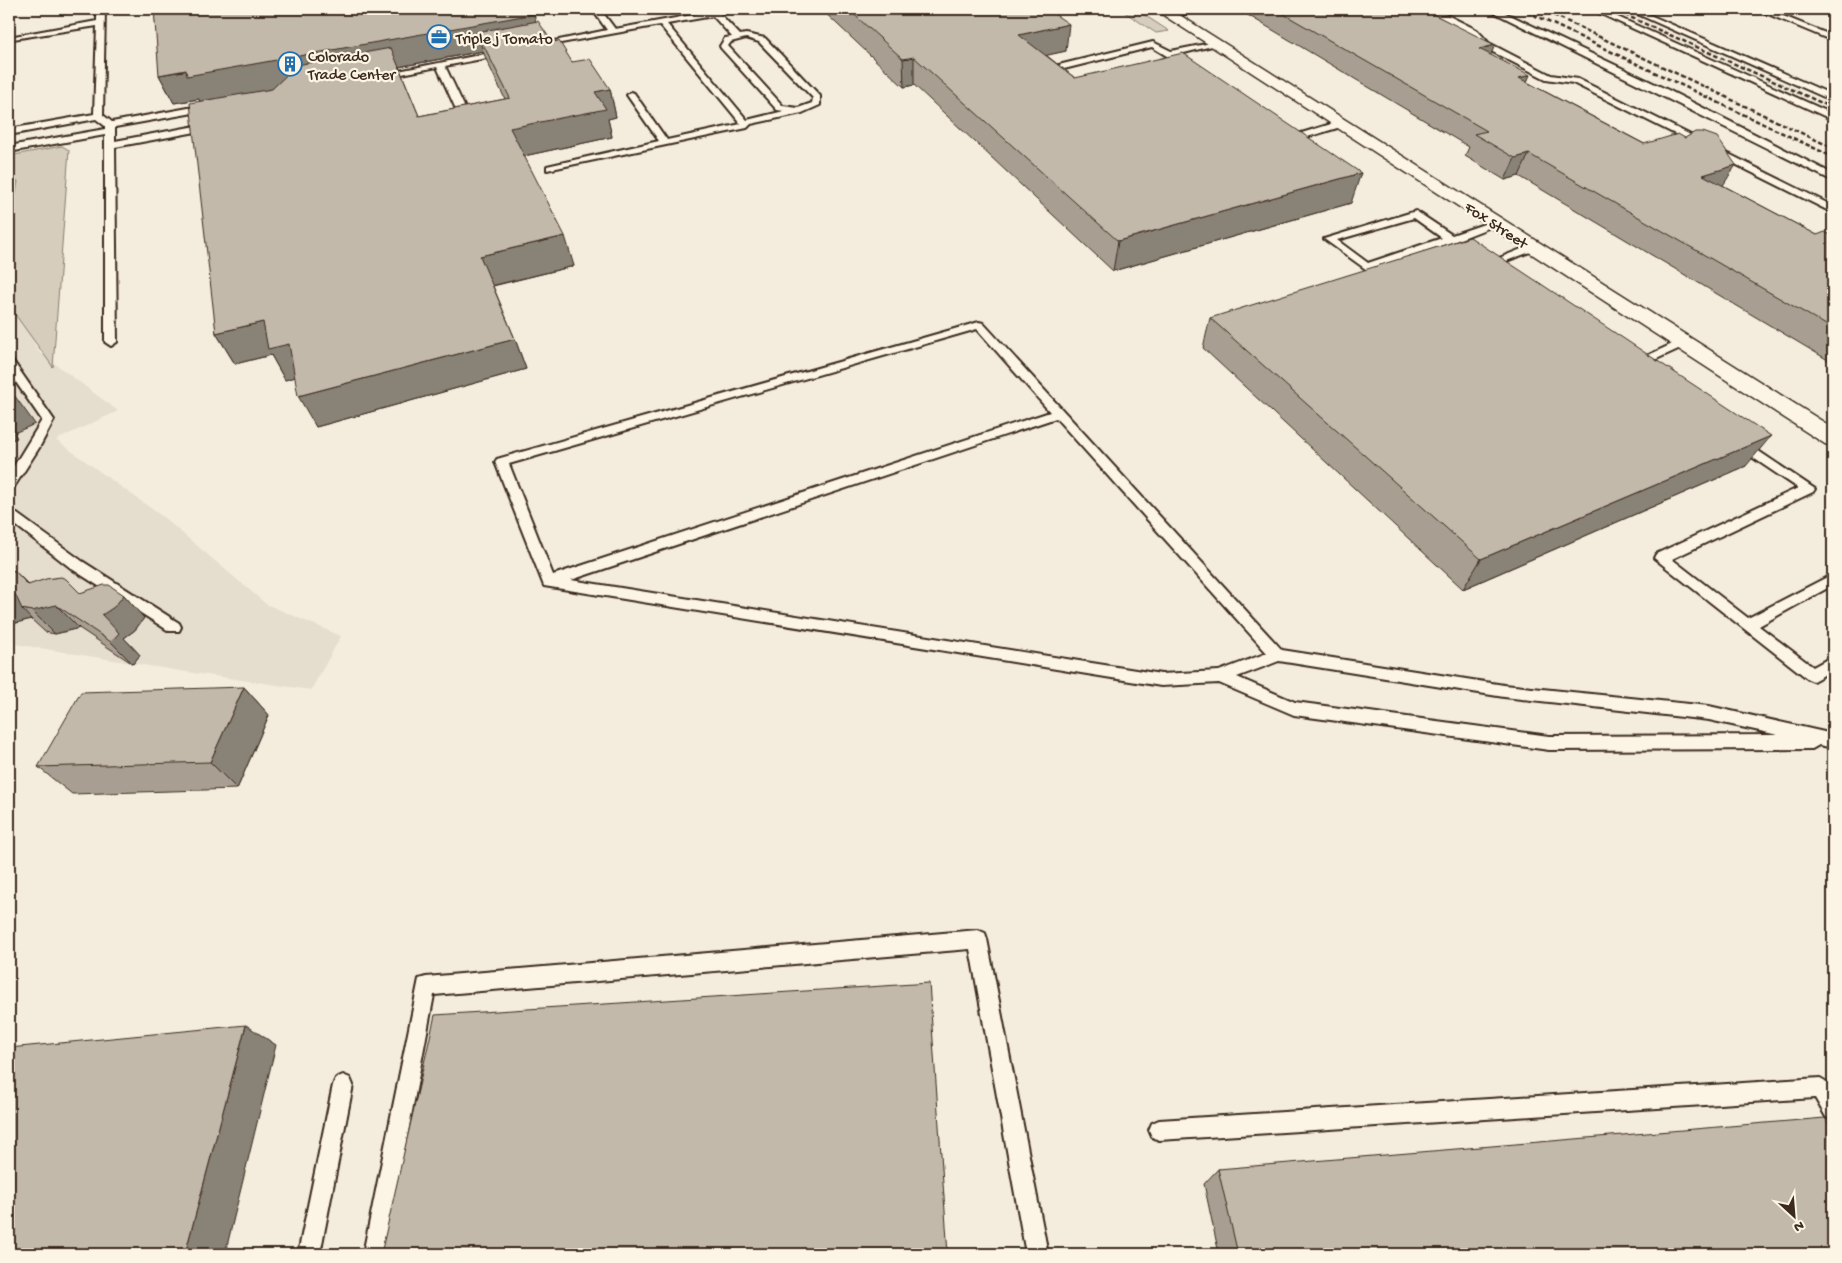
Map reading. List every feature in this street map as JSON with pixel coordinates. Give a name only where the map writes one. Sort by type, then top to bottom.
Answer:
[{"type":"street","name":"Fox Street","points":[[1166,12],[1833,439]]},
{"type":"lane","points":[[101,9],[98,116],[110,128],[112,342]]},
{"type":"lane","points":[[596,9],[613,32]]},
{"type":"lane","points":[[526,48],[736,9]]},
{"type":"lane","points":[[1166,12],[1202,9]]},
{"type":"lane","points":[[1429,9],[1474,32],[1486,45],[1549,77],[1575,81],[1833,210]]},
{"type":"lane","points":[[1491,9],[1664,92],[1833,178]]},
{"type":"lane","points":[[1594,9],[1833,117]]},
{"type":"lane","points":[[1630,9],[1833,98]]},
{"type":"lane","points":[[1760,9],[1833,39]]},
{"type":"lane","points":[[715,13],[737,37]]},
{"type":"lane","points":[[13,37],[101,23]]},
{"type":"lane","points":[[550,168],[747,126],[662,23]]},
{"type":"lane","points":[[745,123],[806,110],[816,105],[818,98],[762,40],[752,36],[737,37],[725,43],[726,49],[780,108],[792,111],[806,110]]},
{"type":"lane","points":[[1055,80],[1042,70],[1153,44],[1189,66],[1175,66]]},
{"type":"lane","points":[[1170,54],[1216,44]]},
{"type":"lane","points":[[372,76],[517,50]]},
{"type":"lane","points":[[440,64],[470,131]]},
{"type":"lane","points":[[631,96],[665,143]]},
{"type":"lane","points":[[9,150],[219,105]]},
{"type":"lane","points":[[9,132],[98,116]]},
{"type":"lane","points":[[9,138],[63,122]]},
{"type":"lane","points":[[1278,127],[1294,138],[1341,124]]},
{"type":"lane","points":[[110,145],[217,125]]},
{"type":"lane","points":[[1452,238],[1416,214],[1330,239],[1367,267],[1496,224]]},
{"type":"lane","points":[[1500,277],[1484,266],[1534,247]]},
{"type":"lane","points":[[548,582],[502,462],[979,325],[1278,655]]},
{"type":"lane","points":[[1646,378],[1626,364],[1683,343]]},
{"type":"lane","points":[[9,364],[38,403],[48,420],[33,448],[9,484]]},
{"type":"lane","points":[[548,582],[1059,413]]},
{"type":"lane","points":[[1727,434],[1808,489],[1661,558],[1813,675],[1833,662]]},
{"type":"lane","points":[[9,513],[77,565],[174,627]]},
{"type":"lane","points":[[1747,625],[1833,579]]},
{"type":"lane","points":[[548,582],[1161,680],[1220,677],[1278,655],[1504,692],[1709,713],[1833,741]]},
{"type":"lane","points":[[1220,677],[1294,708],[1549,744],[1833,741]]},
{"type":"lane","points":[[374,1254],[426,986],[978,939],[1037,1254]]},
{"type":"lane","points":[[309,1254],[343,1085]]},
{"type":"lane","points":[[1159,1130],[1820,1088],[1833,1110]]},
{"type":"shaded area","points":[[1120,9],[1135,9],[1169,31],[1156,33]]},
{"type":"shaded area","points":[[62,146],[69,150],[53,367],[9,306],[9,234],[18,181],[9,182],[9,156]]},
{"type":"shaded area","points":[[24,178],[9,267],[9,181]]},
{"type":"shaded area","points":[[9,288],[38,351],[118,411],[56,440],[163,517],[266,604],[341,636],[311,690],[9,643]]},
{"type":"building","points":[[154,9],[531,9],[534,14],[187,76],[186,70],[159,75]]},
{"type":"building","points":[[848,9],[1047,9],[1069,24],[1019,35],[1075,78],[1183,53],[1361,173],[1118,241],[914,57],[903,59]]},
{"type":"building","points":[[1275,9],[1423,9],[1495,45],[1479,49],[1530,75],[1519,78],[1644,144],[1678,134],[1685,138],[1695,132],[1703,132],[1717,137],[1736,165],[1703,175],[1817,235],[1825,232],[1833,236],[1833,329],[1529,154],[1515,158],[1474,134],[1487,131]]},
{"type":"building","points":[[538,21],[552,42],[559,41],[572,62],[590,59],[610,89],[595,92],[606,109],[510,128],[565,236],[480,256],[515,339],[298,396],[289,344],[268,349],[263,322],[216,333],[190,103],[272,89],[297,65],[391,48],[419,116],[510,98],[477,32]]},
{"type":"building","points":[[1470,237],[1771,436],[1481,559],[1210,318]]},
{"type":"building","points":[[9,570],[15,571],[28,585],[46,579],[61,577],[66,579],[80,593],[109,585],[124,595],[114,607],[102,615],[119,633],[111,642],[56,605],[32,611],[22,609],[15,594],[9,596]]},
{"type":"building","points":[[244,687],[210,762],[38,767],[81,692]]},
{"type":"building","points":[[929,983],[948,1254],[381,1254],[435,1015]]},
{"type":"building","points":[[246,1025],[185,1254],[9,1254],[9,1048]]},
{"type":"building","points":[[1825,1118],[1833,1131],[1833,1254],[1238,1254],[1218,1169]]},
{"type":"railway","points":[[1521,9],[1833,157]]},
{"type":"railway","points":[[1541,9],[1833,148]]},
{"type":"railway","points":[[1612,9],[1833,108]]},
{"type":"railway","points":[[1817,9],[1833,15]]},
{"type":"place","name":"Triple j Tomato","points":[[439,37]]},
{"type":"place","name":"Colorado Trade Center","points":[[290,64]]}]
